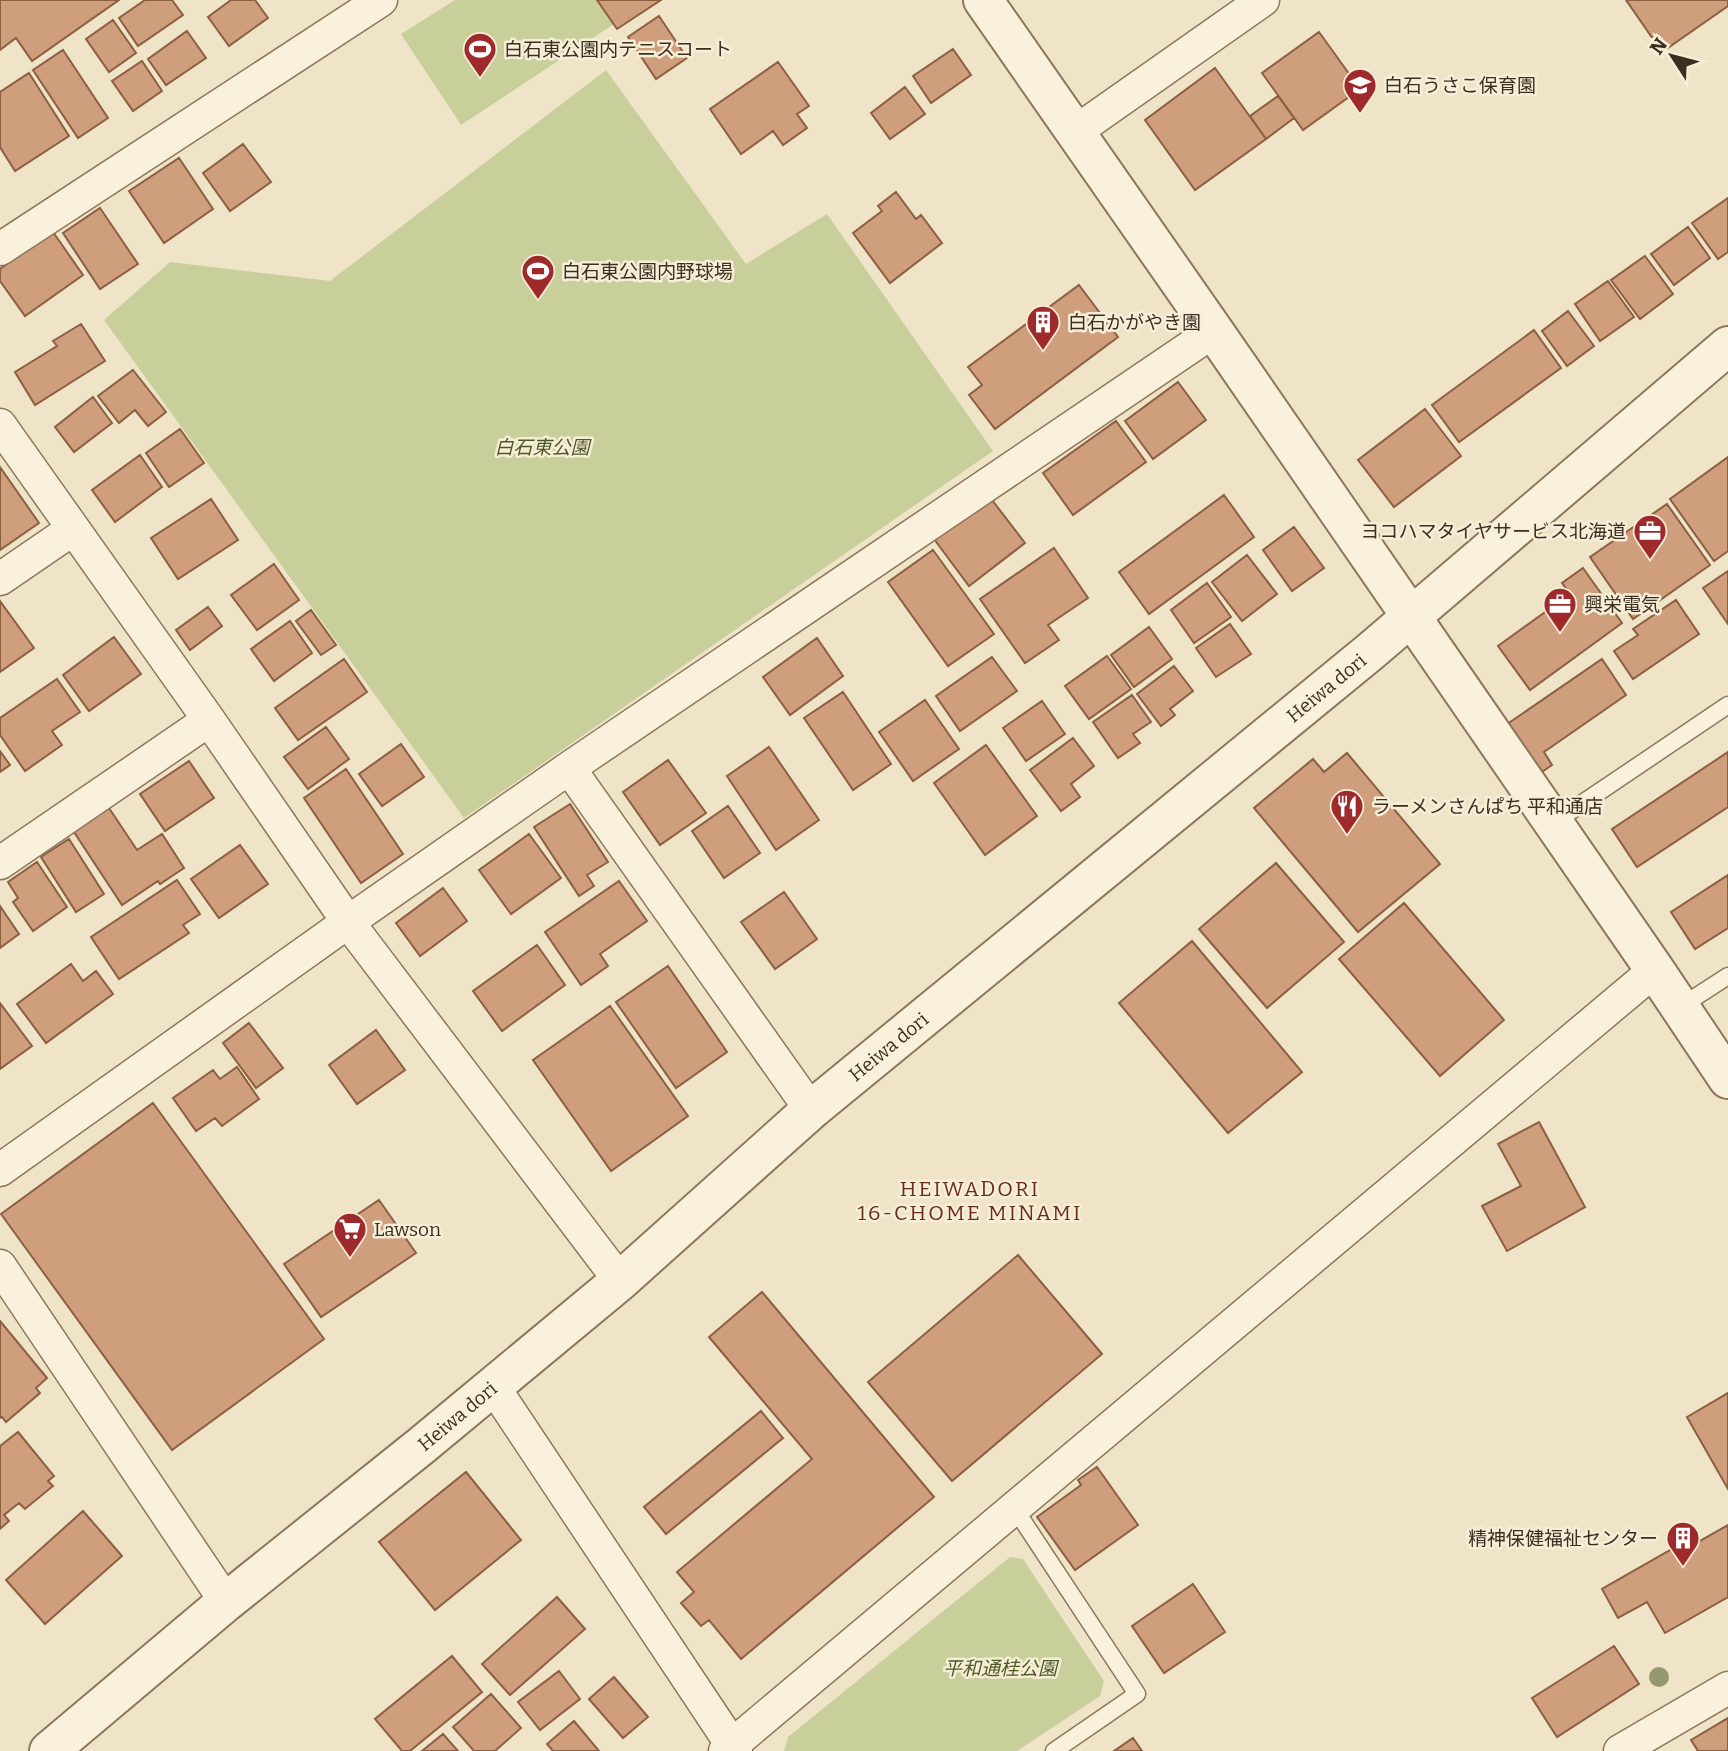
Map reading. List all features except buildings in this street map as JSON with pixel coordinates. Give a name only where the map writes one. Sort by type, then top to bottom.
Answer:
[{"type":"street","points":[[0,249],[381,0]]},
{"type":"street","points":[[983,0],[1728,1079]]},
{"type":"street","points":[[1075,132],[1263,0]]},
{"type":"street","points":[[0,1170],[569,768],[1214,331]]},
{"type":"street","name":"Heiwa dori","points":[[49,1751],[226,1602],[421,1446],[620,1281],[811,1110],[1371,651],[1728,346]]},
{"type":"street","points":[[0,425],[348,922],[620,1281]]},
{"type":"street","points":[[0,579],[74,529]]},
{"type":"street","points":[[0,863],[209,720]]},
{"type":"street","points":[[569,768],[811,1110]]},
{"type":"street","points":[[492,1386],[731,1749],[1655,970]]},
{"type":"street","points":[[0,1266],[226,1602]]},
{"type":"street","points":[[1620,1751],[1728,1688]]},
{"type":"lane","points":[[1553,823],[1728,705]]},
{"type":"lane","points":[[1680,1007],[1728,976]]},
{"type":"lane","points":[[1015,1509],[1137,1695],[1054,1751]]},
{"type":"green space","name":"白石東公園内テニスコート","points":[[455,0],[598,0],[614,24],[461,125],[401,34]]},
{"type":"green space","name":"白石東公園","points":[[606,70],[746,264],[827,214],[993,451],[464,818],[104,320],[170,262],[330,281]]},
{"type":"green space","name":"平和通桂公園","points":[[1010,1557],[1023,1559],[1104,1681],[1100,1696],[1017,1751],[784,1751],[788,1737]]},
{"type":"place","name":"白石東公園内テニスコート","points":[[480,79]]},
{"type":"place","name":"白石うさこ保育園","points":[[1360,115]]},
{"type":"place","name":"白石東公園内野球場","points":[[538,301]]},
{"type":"place","name":"白石かがやき園","points":[[1043,352]]},
{"type":"place","name":"ヨコハマタイヤサービス北海道","points":[[1650,561]]},
{"type":"place","name":"興栄電気","points":[[1560,634]]},
{"type":"place","name":"ラーメンさんぱち 平和通店","points":[[1347,836]]},
{"type":"place","name":"Lawson","points":[[350,1259]]},
{"type":"place","name":"精神保健福祉センター","points":[[1683,1568]]},
{"type":"district","name":"HEIWADORI 16-CHOME MINAMI","points":[[970,1201]]}]
